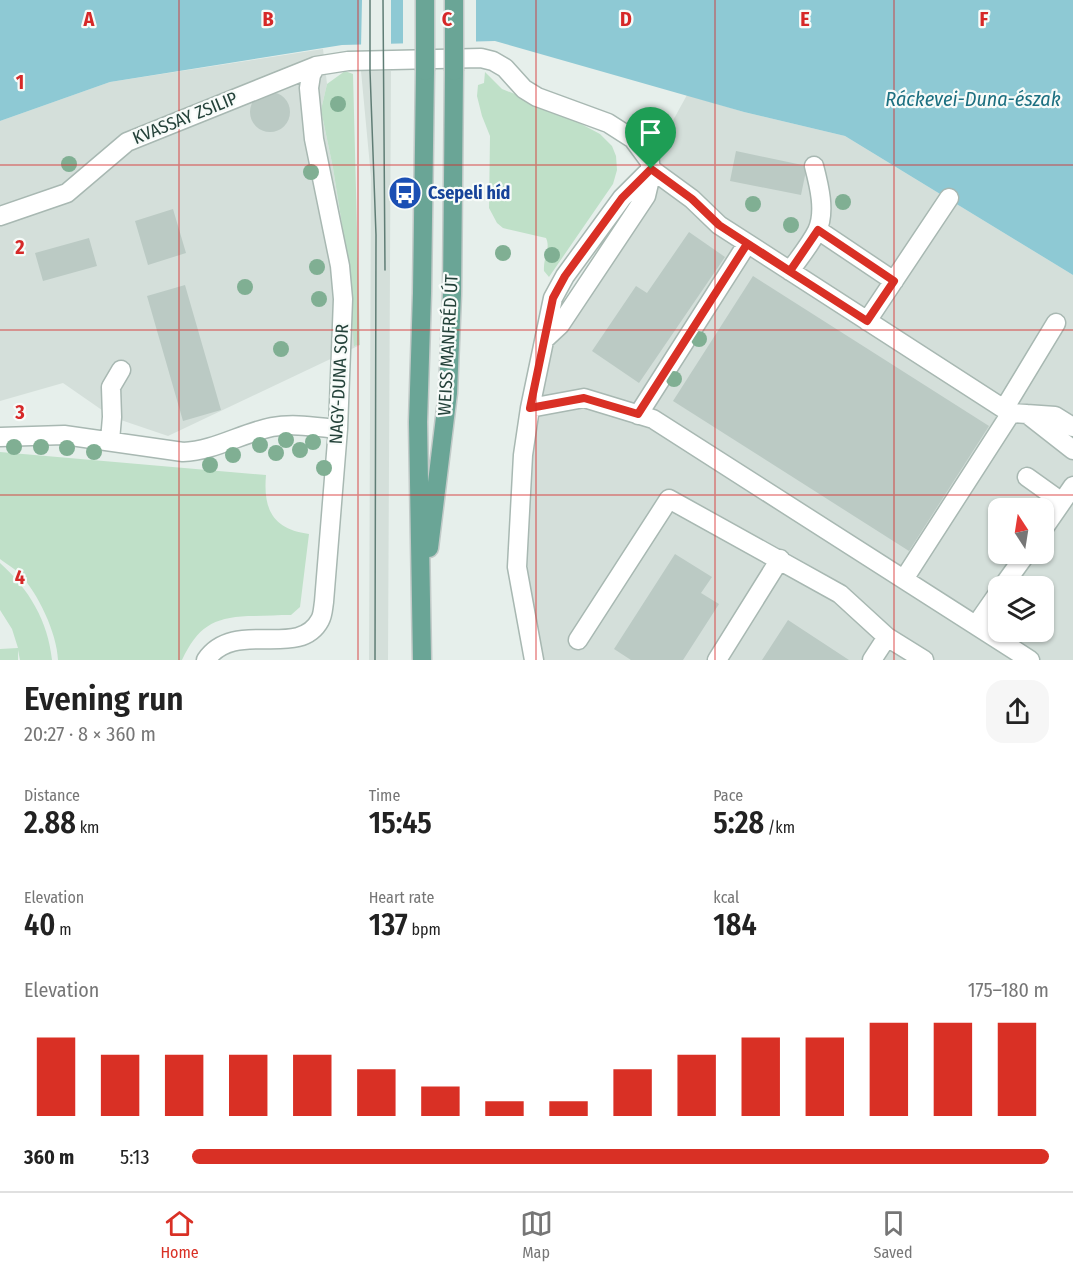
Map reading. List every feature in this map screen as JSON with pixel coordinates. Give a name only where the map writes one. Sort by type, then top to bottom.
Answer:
[{"type":"main road","name":"WEISS MANFRÉD ÚT","points":[[422,660],[418,422],[422,293],[425,0]]},
{"type":"main road","name":"WEISS MANFRÉD ÚT","points":[[421,618],[448,393],[452,294],[454,0]]},
{"type":"lane","name":"KVASSAY ZSILIP","points":[[0,216],[67,193],[127,142],[315,66],[348,61],[481,58],[493,61],[506,68],[524,89],[537,97],[609,123],[633,139],[650,162],[651,169]]},
{"type":"lane","name":"NAGY-DUNA SOR","points":[[207,660],[213,651],[225,642],[241,639],[287,639],[301,636],[313,629],[320,620],[324,602],[338,429],[344,299],[340,266],[314,139],[309,88],[315,66]]},
{"type":"lane","points":[[790,271],[818,230],[821,209],[819,185],[814,166]]},
{"type":"lane","points":[[534,660],[517,567],[523,455],[544,339],[560,325],[646,196],[651,169],[692,199],[719,225],[747,244],[1073,450]]},
{"type":"lane","points":[[867,321],[949,198]]},
{"type":"lane","points":[[818,230],[894,281]]},
{"type":"lane","points":[[638,414],[747,244]]},
{"type":"lane","points":[[904,579],[1014,412],[1056,322]]},
{"type":"lane","points":[[110,441],[111,387],[121,370]]},
{"type":"lane","points":[[530,408],[584,398],[653,419],[1030,660]]},
{"type":"lane","points":[[1014,412],[1055,416],[1073,427]]},
{"type":"lane","points":[[0,437],[64,435],[161,450],[198,452],[273,427],[300,425],[338,429]]},
{"type":"lane","points":[[1027,477],[1062,502]]},
{"type":"lane","points":[[1054,514],[1073,486]]},
{"type":"lane","points":[[578,640],[669,499],[840,594],[887,638],[924,660]]},
{"type":"lane","points":[[717,660],[780,560]]},
{"type":"lane","points":[[976,626],[988,608]]},
{"type":"lane","points":[[872,660],[887,638]]},
{"type":"shaded area","points":[[323,49],[327,84],[321,110],[347,256],[355,346],[360,345],[168,436],[112,417],[63,383],[0,401],[0,121],[110,82]]},
{"type":"shaded area","points":[[361,71],[391,71],[388,660],[369,660],[371,177]]},
{"type":"shaded area","points":[[687,95],[744,112],[845,136],[1073,275],[1073,660],[534,660],[517,567],[545,339],[646,196],[650,162]]},
{"type":"green space","points":[[345,71],[353,74],[360,345],[354,346],[347,256],[321,110],[327,84]]},
{"type":"green space","points":[[485,72],[502,89],[553,109],[600,134],[612,146],[616,156],[617,170],[613,184],[549,277],[544,271],[548,246],[546,238],[503,228],[497,223],[489,208],[490,136],[477,96],[478,85],[484,83]]},
{"type":"green space","points":[[0,452],[266,475],[266,498],[273,516],[287,528],[309,534],[300,607],[291,615],[235,617],[216,622],[200,632],[182,660],[58,660],[50,626],[33,591],[19,573],[0,559]]},
{"type":"green space","points":[[0,563],[20,584],[35,607],[46,632],[52,660],[20,660],[18,650],[18,660],[0,660],[0,649],[18,648],[12,629],[0,610]]},
{"type":"water","name":"Ráckevei-Duna-észak","points":[[0,0],[1073,0],[1073,275],[845,136],[744,112],[495,41],[342,45],[110,82],[0,121]]},
{"type":"pier","points":[[362,0],[391,0],[391,47],[361,48]]},
{"type":"pier","points":[[403,0],[476,0],[476,45],[403,47]]},
{"type":"building","points":[[270,92],[278,93],[284,98],[289,104],[289,120],[284,126],[278,131],[270,132],[262,131],[256,126],[251,120],[250,112],[251,104],[256,98],[262,93]]},
{"type":"building","points":[[736,151],[807,166],[801,195],[730,181]]},
{"type":"building","points":[[173,209],[186,253],[148,265],[135,221]]},
{"type":"building","points":[[689,232],[725,257],[639,383],[592,351],[636,286],[647,293]]},
{"type":"building","points":[[89,238],[97,266],[43,281],[35,253]]},
{"type":"building","points":[[753,276],[989,426],[909,551],[673,401]]},
{"type":"building","points":[[185,285],[221,410],[183,421],[147,296]]},
{"type":"building","points":[[675,554],[712,577],[701,593],[719,604],[683,660],[631,660],[614,649]]},
{"type":"building","points":[[788,620],[849,660],[762,660]]},
{"type":"tram line","points":[[370,0],[370,71],[376,235],[375,660]]},
{"type":"tram line","points":[[383,0],[385,270]]},
{"type":"place","name":"Csepeli híd","points":[[405,193]]},
{"type":"route","points":[[651,169],[692,199],[719,225],[790,271],[818,230],[894,281],[867,321],[747,244],[638,414],[584,398],[530,408],[553,298],[565,276],[622,198],[651,169]]}]
